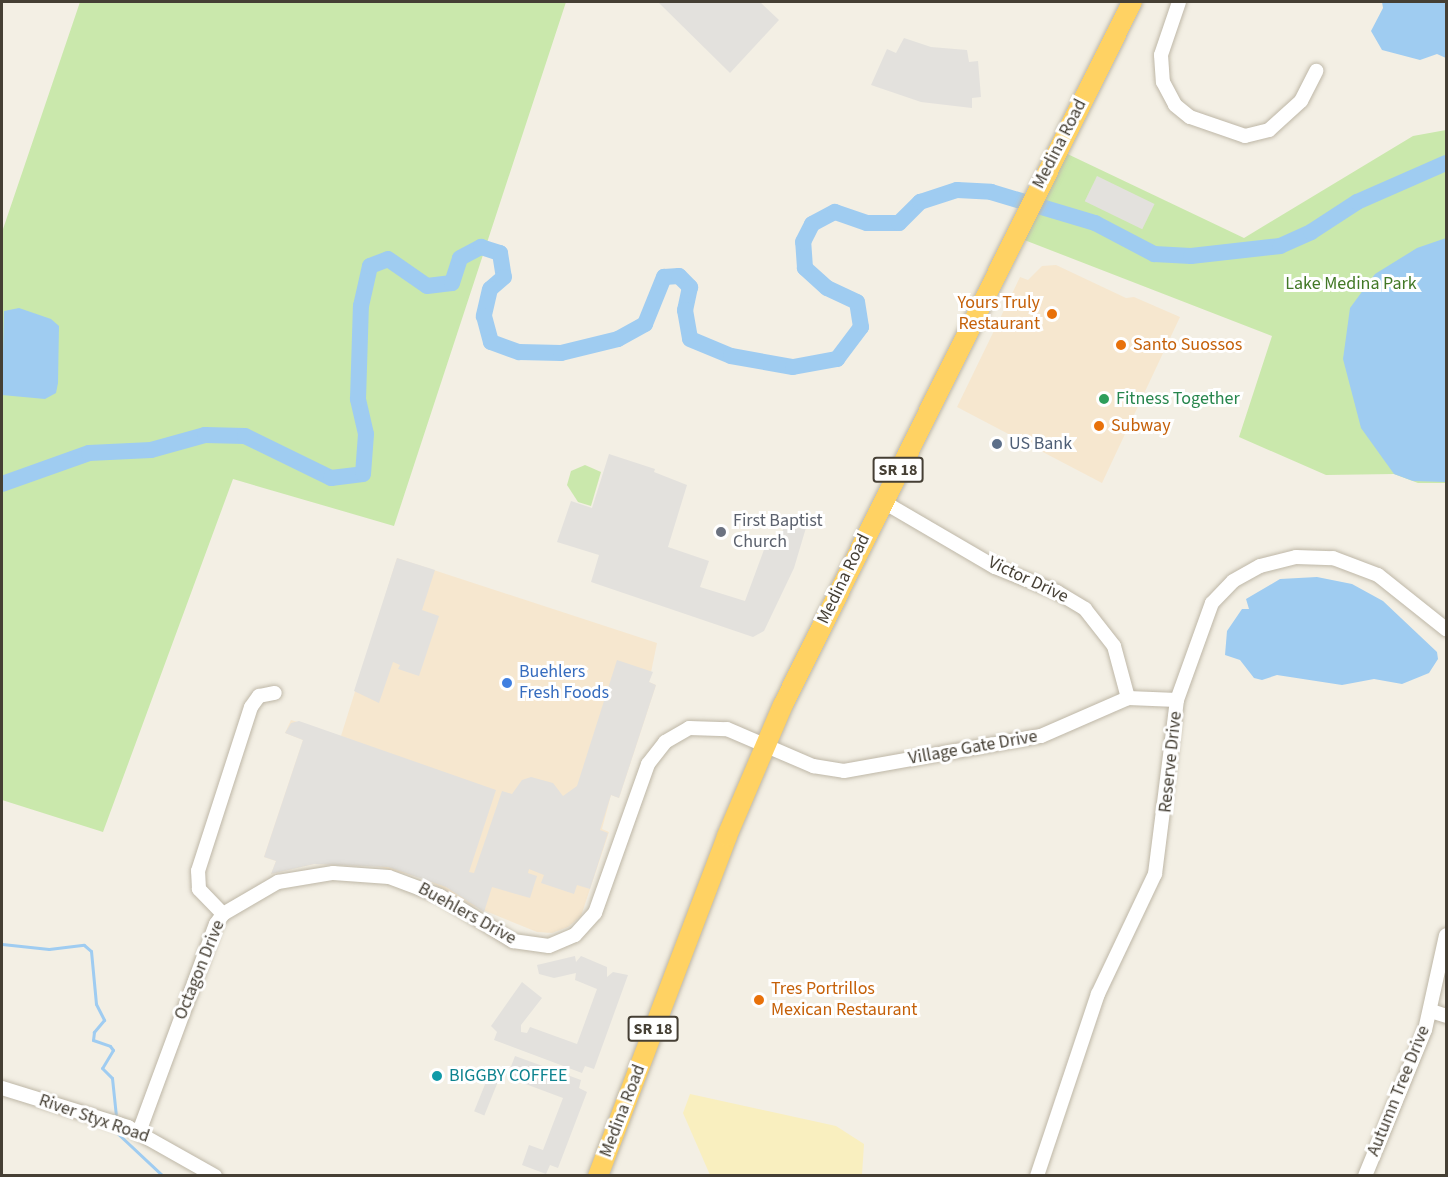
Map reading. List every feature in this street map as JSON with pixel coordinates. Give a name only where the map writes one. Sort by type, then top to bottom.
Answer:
[{"type":"highway","name":"Medina Road","points":[[598,1176],[727,836],[766,744],[882,501],[1132,2]]},
{"type":"street","points":[[1179,2],[1161,55],[1163,82],[1175,105],[1190,117],[1245,136],[1269,130],[1301,101],[1316,71]]},
{"type":"street","name":"Victor Drive","points":[[882,501],[995,567],[1057,592],[1085,609],[1114,646],[1128,698]]},
{"type":"street","name":"Reserve Drive","points":[[1037,1176],[1098,994],[1155,874],[1177,700],[1212,603],[1240,577],[1278,560],[1314,556],[1363,568],[1391,584],[1446,629]]},
{"type":"street","name":"Octagon Drive","points":[[139,1132],[207,942],[223,914],[199,889],[198,871],[251,707],[259,696],[275,693]]},
{"type":"street","name":"Village Gate Drive","points":[[766,744],[813,766],[857,770],[1041,736],[1128,698],[1177,700]]},
{"type":"street","name":"Buehlers Drive","points":[[223,914],[278,882],[313,874],[372,873],[408,882],[440,896],[513,941],[537,947],[563,943],[595,913],[648,764],[656,751],[689,728],[708,726],[766,744]]},
{"type":"street","name":"Autumn Tree Drive","points":[[1365,1176],[1431,1011],[1446,935]]},
{"type":"street","points":[[1431,1011],[1446,1016]]},
{"type":"street","name":"River Styx Road","points":[[2,1088],[139,1132],[215,1176]]},
{"type":"shaded area","points":[[658,2],[760,2],[779,20],[730,73]]},
{"type":"shaded area","points":[[904,38],[931,47],[967,50],[969,62],[978,61],[981,97],[972,98],[972,108],[921,102],[871,85],[887,49],[896,53]]},
{"type":"shaded area","points":[[1097,176],[1155,204],[1142,229],[1085,201]]},
{"type":"shaded area","points":[[1056,265],[1126,298],[1134,297],[1180,317],[1102,483],[957,407],[1020,277],[1028,280],[1042,266]]},
{"type":"shaded area","points":[[609,454],[655,469],[654,472],[687,485],[668,547],[709,561],[700,587],[745,601],[765,547],[776,550],[788,515],[808,521],[794,568],[764,631],[753,637],[591,582],[599,555],[557,542],[571,501],[592,508]]},
{"type":"shaded area","points":[[397,558],[657,643],[649,682],[656,685],[619,798],[611,795],[602,829],[609,832],[581,916],[568,927],[552,933],[537,932],[471,905],[426,879],[375,866],[314,864],[271,874],[276,861],[264,857],[303,740],[285,733],[291,720],[341,736]]},
{"type":"shaded area","points":[[397,558],[435,570],[422,610],[439,616],[419,676],[398,669],[400,665],[393,662],[379,703],[354,691]]},
{"type":"shaded area","points":[[617,660],[653,672],[649,682],[656,685],[619,798],[611,795],[600,830],[608,833],[590,889],[577,885],[574,894],[541,883],[544,875],[529,869],[528,873],[537,876],[530,898],[492,887],[484,912],[446,887],[388,867],[314,864],[271,874],[276,861],[264,857],[303,740],[285,733],[291,723],[299,721],[496,790],[469,872],[474,873],[502,791],[512,794],[522,780],[531,777],[553,783],[563,796],[577,786]]},
{"type":"shaded area","points":[[575,956],[576,962],[581,956],[607,967],[607,977],[613,972],[628,975],[594,1069],[585,1066],[582,1073],[494,1040],[497,1032],[491,1026],[522,982],[542,998],[521,1025],[521,1032],[527,1033],[530,1027],[577,1044],[597,989],[575,980],[576,973],[554,978],[539,974],[537,965]]},
{"type":"shaded area","points":[[515,1056],[581,1080],[579,1088],[587,1092],[558,1168],[550,1165],[546,1174],[522,1165],[529,1145],[543,1150],[563,1098],[507,1077]]},
{"type":"shaded area","points":[[488,1077],[498,1081],[484,1115],[474,1111]]},
{"type":"green space","points":[[80,2],[566,2],[394,526],[233,479],[103,832],[2,800],[2,232]]},
{"type":"green space","name":"Lake Medina Park","points":[[1446,130],[1446,483],[1418,483],[1394,474],[1326,475],[1239,437],[1272,336],[1014,236],[1057,149],[1244,238],[1413,136]]},
{"type":"green space","points":[[585,465],[601,472],[591,506],[578,502],[567,485],[571,471]]},
{"type":"sand","points":[[690,1094],[836,1126],[864,1144],[862,1175],[710,1175],[683,1113]]},
{"type":"water","points":[[1382,2],[1446,2],[1446,58],[1437,54],[1420,60],[1382,50],[1371,31],[1383,8]]},
{"type":"water","points":[[1446,238],[1446,482],[1413,481],[1394,474],[1361,428],[1343,359],[1350,308],[1375,274],[1417,248]]},
{"type":"water","points":[[19,308],[51,319],[59,326],[58,383],[56,393],[45,399],[2,395],[4,311]]},
{"type":"water","points":[[1317,577],[1352,584],[1383,601],[1437,652],[1438,659],[1429,673],[1402,684],[1374,679],[1342,685],[1277,675],[1262,680],[1254,678],[1240,660],[1225,655],[1227,631],[1242,609],[1249,609],[1246,599],[1280,579]]},
{"type":"waterway","points":[[2,484],[89,453],[151,450],[205,435],[245,436],[331,478],[363,474],[366,434],[358,399],[361,306],[370,266],[388,259],[427,286],[452,283],[460,258],[481,247],[500,253],[504,277],[490,289],[484,316],[491,342],[519,352],[561,353],[618,339],[645,324],[664,277],[679,276],[690,287],[685,310],[690,339],[731,356],[793,367],[837,359],[861,327],[857,302],[827,288],[805,268],[803,242],[812,224],[835,212],[867,223],[899,223],[920,202],[957,190],[991,192],[1095,223],[1154,254],[1191,256],[1280,246],[1311,232],[1357,202],[1446,163]]},
{"type":"waterway","points":[[2,944],[49,949],[84,945],[91,951],[96,1004],[104,1020],[94,1032],[93,1040],[110,1046],[113,1050],[102,1068],[112,1078],[116,1114]]},
{"type":"waterway","points":[[115,1131],[163,1176]]},
{"type":"place","name":"Yours Truly Restaurant","points":[[1052,314]]},
{"type":"place","name":"Santo Suossos","points":[[1121,345]]},
{"type":"place","name":"Fitness Together","points":[[1104,399]]},
{"type":"place","name":"Subway","points":[[1099,426]]},
{"type":"place","name":"US Bank","points":[[997,444]]},
{"type":"place","name":"First Baptist Church","points":[[721,532]]},
{"type":"place","name":"Buehlers Fresh Foods","points":[[507,683]]},
{"type":"place","name":"Tres Portrillos Mexican Restaurant","points":[[759,1000]]},
{"type":"place","name":"BIGGBY COFFEE","points":[[437,1076]]}]
